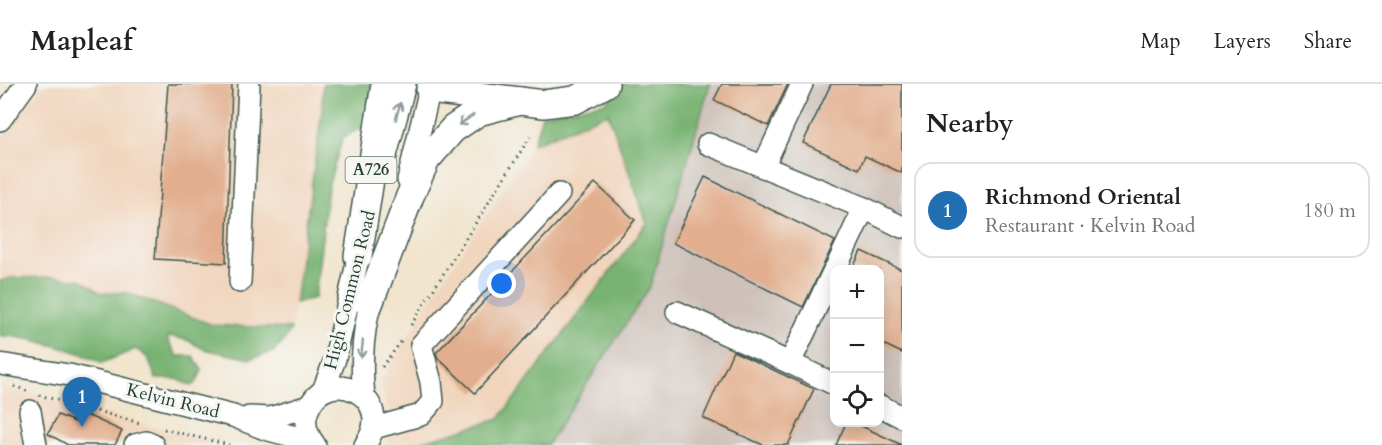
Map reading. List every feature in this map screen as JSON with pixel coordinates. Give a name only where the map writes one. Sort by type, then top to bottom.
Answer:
[{"type":"main road","points":[[497,84],[520,101]]},
{"type":"main road","points":[[411,85],[544,104],[575,100],[605,84]]},
{"type":"main road","name":"A726","points":[[358,256],[411,85]]},
{"type":"main road","points":[[369,304],[426,160],[453,129],[478,112],[520,101]]},
{"type":"street","points":[[4,121],[36,84]]},
{"type":"street","points":[[240,282],[249,84]]},
{"type":"street","points":[[763,167],[802,84]]},
{"type":"street","name":"High Common Road","points":[[368,414],[361,374],[362,348],[369,304],[409,177],[411,85]]},
{"type":"street","points":[[708,144],[864,208],[902,227]]},
{"type":"street","points":[[368,414],[397,421],[421,415],[433,401],[431,382],[421,345],[559,194]]},
{"type":"street","points":[[837,265],[864,208]]},
{"type":"street","name":"High Common Road","points":[[316,398],[335,359],[358,256]]},
{"type":"street","points":[[790,363],[830,280]]},
{"type":"street","points":[[677,312],[830,382]]},
{"type":"street","name":"Kelvin Road","points":[[0,364],[69,375],[239,417],[265,429],[313,443]]},
{"type":"street","name":"Kelvin Road","points":[[239,417],[270,418],[316,398],[334,387],[355,390],[368,414]]},
{"type":"street","points":[[313,443],[305,424],[316,398]]},
{"type":"street","points":[[884,408],[902,417]]},
{"type":"street","points":[[30,411],[36,445]]},
{"type":"street","points":[[135,445],[146,442],[155,433]]},
{"type":"path","points":[[411,327],[530,136]]},
{"type":"path","points":[[368,414],[395,351],[405,335]]},
{"type":"path","points":[[9,385],[155,433],[229,445]]},
{"type":"shaded area","points":[[44,84],[323,84],[322,110],[291,329],[213,325],[128,293],[101,293],[82,280],[54,277],[11,278],[0,281],[0,141]]},
{"type":"shaded area","points":[[710,84],[902,84],[902,445],[547,445],[650,287]]},
{"type":"shaded area","points":[[608,113],[647,223],[499,419],[410,445],[388,445],[389,412],[380,382],[432,297],[533,144]]},
{"type":"shaded area","points":[[0,386],[223,445],[0,445]]},
{"type":"green space","points":[[323,84],[372,84],[368,125],[343,137],[328,187],[315,298],[295,303],[322,110]]},
{"type":"green space","points":[[622,84],[710,84],[650,287],[547,445],[410,445],[499,419],[647,223],[608,113],[533,144],[542,115],[606,102]]},
{"type":"green space","points":[[54,277],[82,280],[101,293],[128,293],[213,325],[291,329],[282,344],[273,352],[250,359],[204,349],[187,340],[169,336],[168,340],[177,356],[193,356],[202,370],[196,383],[192,386],[177,379],[156,379],[148,358],[136,349],[102,363],[52,345],[0,336],[0,281],[11,278]]},
{"type":"building","points":[[168,84],[232,84],[226,263],[155,259]]},
{"type":"building","points":[[722,84],[788,84],[768,126],[714,100]]},
{"type":"building","points":[[831,84],[902,84],[902,173],[865,156],[859,169],[803,143]]},
{"type":"building","points":[[705,177],[835,241],[803,307],[673,243]]},
{"type":"building","points":[[595,183],[635,220],[475,393],[438,358],[436,353]]},
{"type":"building","points":[[861,251],[902,270],[902,353],[884,344],[884,265],[854,265]]},
{"type":"building","points":[[733,351],[814,389],[788,445],[763,445],[703,418]]},
{"type":"building","points":[[80,412],[122,431],[115,445],[68,445],[48,434],[58,415],[75,422]]},
{"type":"building","points":[[844,427],[864,427],[902,445],[836,445]]},
{"type":"place","name":"Richmond Oriental","points":[[82,427]]}]
